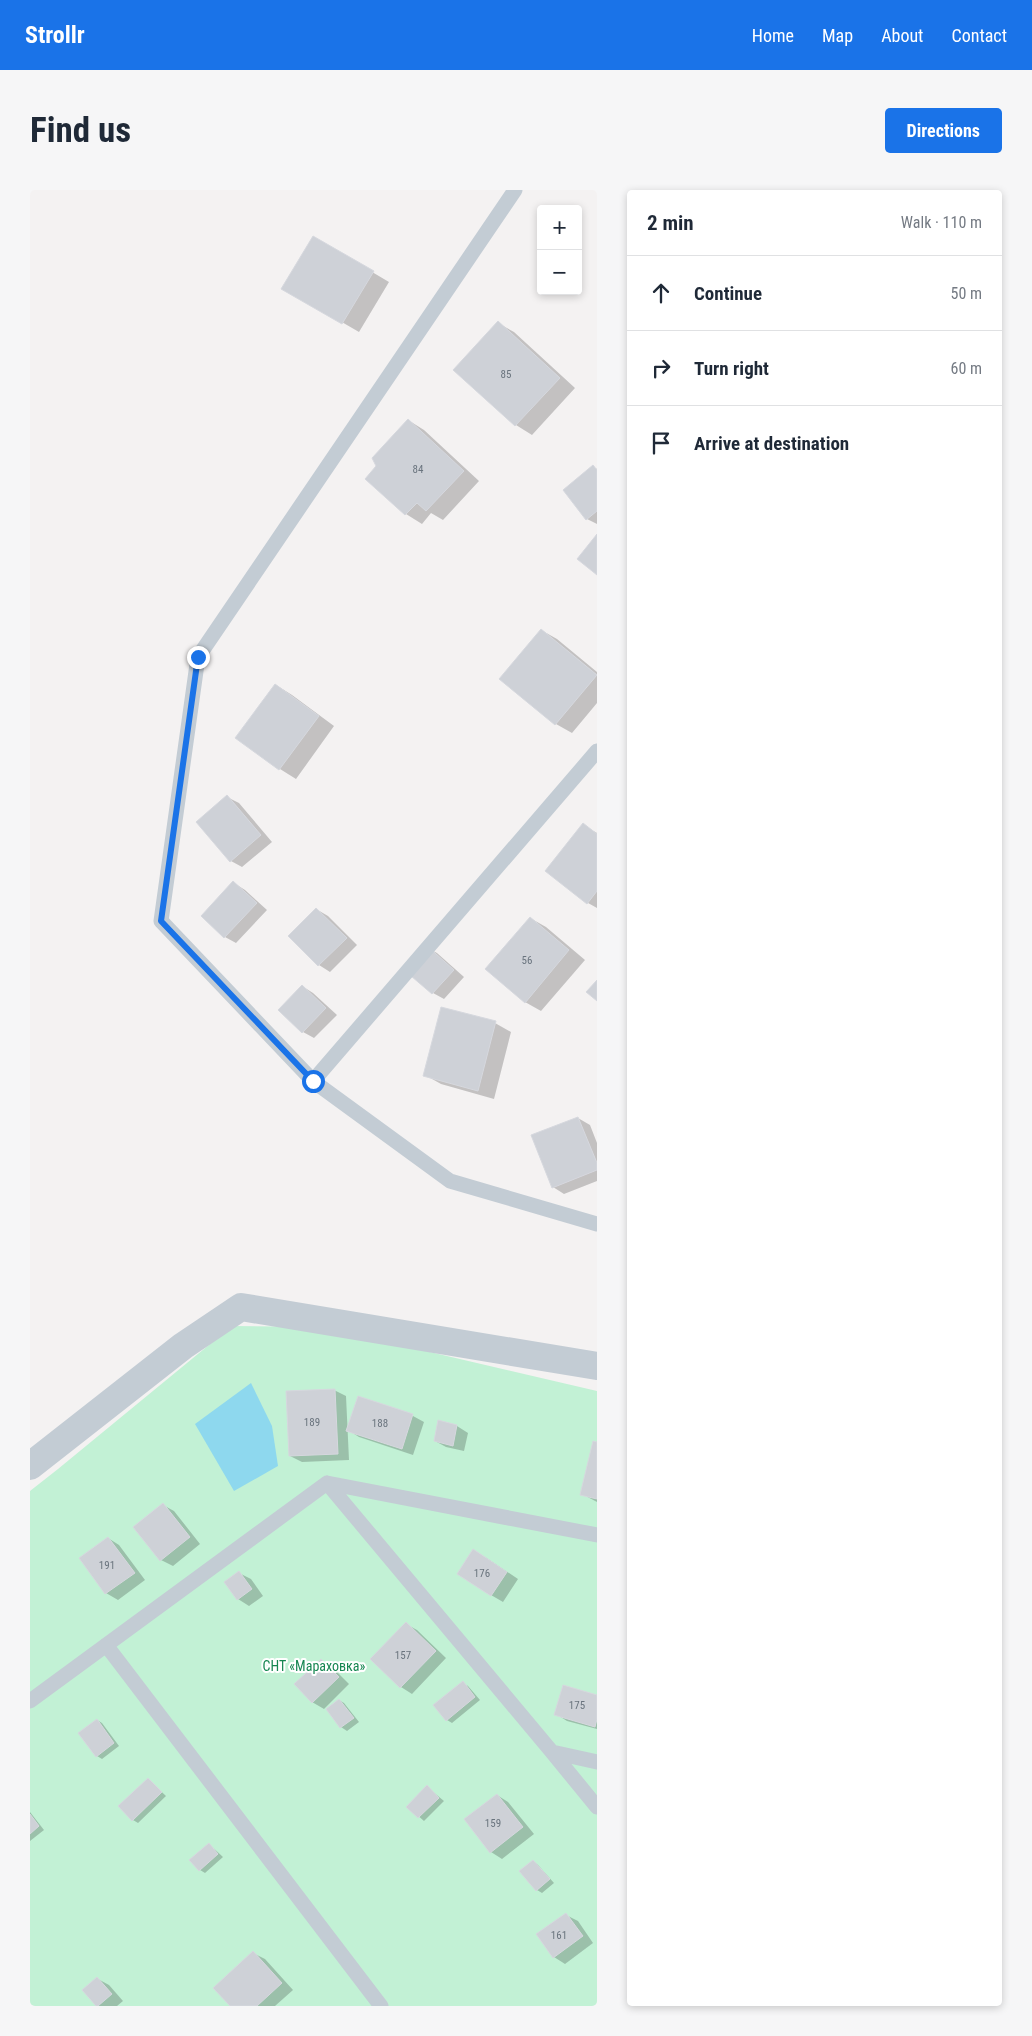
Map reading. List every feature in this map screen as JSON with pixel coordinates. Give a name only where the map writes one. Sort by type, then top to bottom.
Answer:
[{"type":"street","points":[[30,1466],[183,1346],[241,1306],[597,1366]]},
{"type":"lane","points":[[515,190],[198,657],[161,921],[313,1081],[450,1181],[597,1224]]},
{"type":"lane","points":[[313,1081],[597,751]]},
{"type":"lane","points":[[30,1701],[327,1484],[597,1535]]},
{"type":"lane","points":[[327,1484],[597,1808]]},
{"type":"lane","points":[[106,1645],[381,2006]]},
{"type":"lane","points":[[552,1752],[597,1762]]},
{"type":"green space","name":"СНТ «Мараховка»","points":[[232,1326],[323,1327],[597,1391],[597,2006],[30,2006],[30,1491]]},
{"type":"water","points":[[251,1383],[272,1426],[278,1466],[234,1491],[195,1424]]},
{"type":"building","points":[[313,236],[374,271],[342,324],[281,289]]},
{"type":"building","points":[[498,321],[560,378],[515,426],[453,370]]},
{"type":"building","points":[[408,419],[464,471],[426,511],[417,503],[405,515],[365,479],[376,466],[372,458]]},
{"type":"building","points":[[593,465],[597,470],[597,511],[586,520],[563,490]]},
{"type":"building","points":[[597,534],[597,575],[577,559]]},
{"type":"building","points":[[541,629],[597,675],[555,725],[499,679]]},
{"type":"building","points":[[275,684],[319,716],[279,770],[235,738]]},
{"type":"building","points":[[227,795],[261,835],[230,862],[196,822]]},
{"type":"building","points":[[583,823],[597,834],[597,891],[587,904],[545,871]]},
{"type":"building","points":[[233,881],[257,903],[224,938],[201,916]]},
{"type":"building","points":[[316,908],[347,938],[318,966],[288,936]]},
{"type":"building","points":[[530,917],[569,950],[525,1003],[485,969]]},
{"type":"building","points":[[426,945],[454,970],[432,994],[404,970]]},
{"type":"building","points":[[597,980],[597,1001],[586,992]]},
{"type":"building","points":[[302,985],[326,1008],[302,1033],[278,1010]]},
{"type":"building","points":[[441,1007],[496,1021],[478,1091],[423,1076]]},
{"type":"building","points":[[578,1117],[597,1163],[597,1170],[552,1188],[531,1135]]},
{"type":"building","points":[[335,1389],[338,1454],[289,1456],[286,1391]]},
{"type":"building","points":[[358,1396],[413,1414],[402,1449],[346,1431]]},
{"type":"building","points":[[438,1420],[457,1425],[453,1446],[434,1441]]},
{"type":"building","points":[[593,1441],[597,1442],[597,1499],[580,1495]]},
{"type":"building","points":[[163,1503],[190,1537],[160,1561],[133,1527]]},
{"type":"building","points":[[108,1537],[135,1573],[105,1594],[79,1558]]},
{"type":"building","points":[[473,1549],[507,1572],[491,1596],[457,1574]]},
{"type":"building","points":[[239,1571],[252,1589],[237,1600],[224,1582]]},
{"type":"building","points":[[406,1622],[436,1651],[400,1688],[370,1659]]},
{"type":"building","points":[[321,1659],[339,1677],[312,1703],[294,1684]]},
{"type":"building","points":[[463,1681],[475,1697],[446,1721],[433,1705]]},
{"type":"building","points":[[563,1685],[597,1695],[595,1727],[554,1715]]},
{"type":"building","points":[[339,1699],[354,1718],[340,1728],[326,1709]]},
{"type":"building","points":[[97,1719],[114,1743],[96,1757],[78,1733]]},
{"type":"building","points":[[148,1778],[162,1792],[132,1821],[118,1806]]},
{"type":"building","points":[[427,1785],[439,1798],[418,1818],[406,1807]]},
{"type":"building","points":[[497,1794],[523,1827],[490,1853],[464,1819]]},
{"type":"building","points":[[30,1814],[39,1826],[30,1834]]},
{"type":"building","points":[[209,1843],[218,1854],[199,1871],[189,1860]]},
{"type":"building","points":[[533,1860],[550,1879],[536,1891],[519,1871]]},
{"type":"building","points":[[566,1913],[583,1936],[553,1958],[536,1934]]},
{"type":"building","points":[[253,1951],[282,1983],[257,2006],[230,2006],[213,1988]]},
{"type":"building","points":[[97,1977],[112,1994],[96,2006],[82,1990]]},
{"type":"route","points":[[198,657],[161,921],[313,1081]]}]
